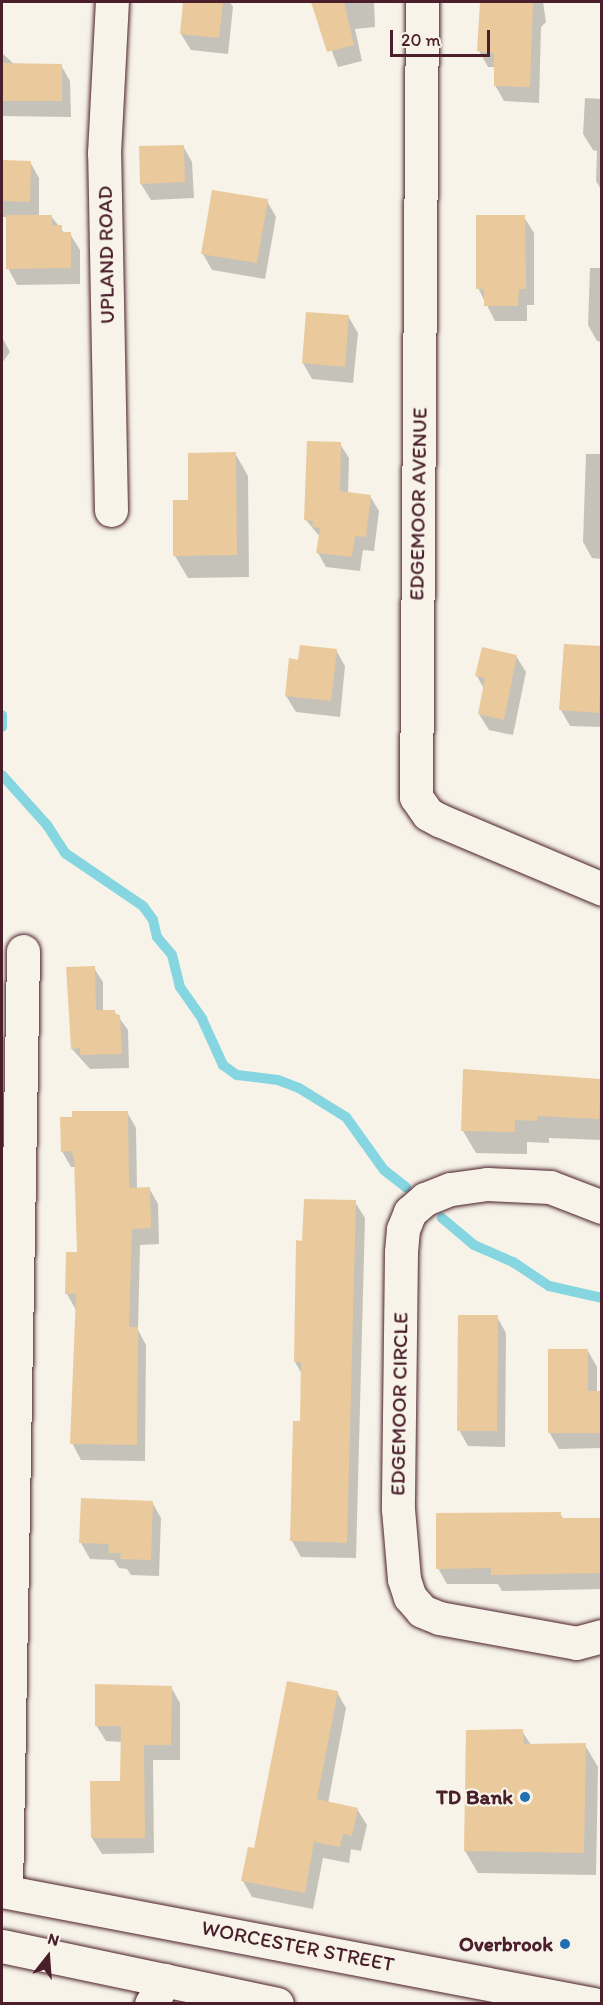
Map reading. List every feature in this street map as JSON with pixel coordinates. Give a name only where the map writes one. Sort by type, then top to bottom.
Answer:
[{"type":"main road","name":"UPLAND ROAD","points":[[111,510],[104,153],[112,2]]},
{"type":"main road","name":"EDGEMOOR AVENUE","points":[[422,2],[416,797],[428,814],[439,820],[602,889]]},
{"type":"main road","points":[[4,1891],[24,951]]},
{"type":"main road","name":"EDGEMOOR CIRCLE","points":[[602,1208],[550,1187],[487,1184],[442,1192],[425,1199],[410,1212],[403,1229],[401,1252],[398,1509],[404,1579],[410,1597],[422,1611],[439,1618],[576,1643],[602,1636]]},
{"type":"main road","name":"WORCESTER STREET","points":[[4,1891],[594,2004]]},
{"type":"main road","points":[[2,1946],[158,1992],[277,2004]]},
{"type":"building","points":[[183,2],[223,2],[219,38],[180,34]]},
{"type":"building","points":[[311,2],[344,2],[354,45],[327,52]]},
{"type":"building","points":[[480,2],[533,2],[530,87],[494,86],[494,53],[477,51]]},
{"type":"building","points":[[2,63],[62,64],[62,101],[2,101]]},
{"type":"building","points":[[184,145],[185,182],[140,184],[139,146]]},
{"type":"building","points":[[2,160],[31,161],[30,202],[2,201]]},
{"type":"building","points":[[212,190],[268,199],[257,263],[201,254]]},
{"type":"building","points":[[6,215],[52,215],[52,225],[62,225],[62,232],[71,232],[71,268],[6,269]]},
{"type":"building","points":[[476,215],[525,215],[526,289],[519,289],[518,306],[484,306],[484,289],[476,289]]},
{"type":"building","points":[[306,312],[349,315],[345,367],[302,363]]},
{"type":"building","points":[[307,441],[341,442],[340,491],[371,495],[366,537],[355,536],[352,557],[316,553],[320,528],[312,527],[313,521],[304,520]]},
{"type":"building","points":[[236,452],[237,555],[173,556],[173,500],[188,500],[188,453]]},
{"type":"building","points":[[564,644],[602,646],[599,713],[559,710]]},
{"type":"building","points":[[300,645],[337,649],[331,701],[285,696],[289,658],[298,660]]},
{"type":"building","points":[[482,647],[517,655],[504,720],[478,714],[485,678],[475,676]]},
{"type":"building","points":[[95,966],[96,1010],[115,1010],[115,1014],[120,1015],[122,1054],[80,1055],[80,1048],[71,1049],[66,967]]},
{"type":"building","points":[[463,1069],[601,1079],[599,1119],[537,1116],[537,1121],[515,1120],[515,1132],[461,1131]]},
{"type":"building","points":[[72,1111],[128,1111],[129,1188],[150,1187],[151,1228],[132,1229],[129,1327],[138,1327],[137,1445],[70,1444],[76,1294],[65,1294],[66,1252],[77,1252],[74,1157],[71,1151],[61,1152],[60,1117],[72,1117]]},
{"type":"building","points":[[304,1199],[356,1200],[347,1543],[290,1541],[293,1421],[300,1421],[301,1362],[294,1362],[296,1240],[302,1241]]},
{"type":"building","points":[[458,1315],[498,1315],[497,1431],[457,1431]]},
{"type":"building","points":[[548,1349],[588,1349],[588,1391],[602,1391],[602,1433],[548,1433]]},
{"type":"building","points":[[81,1498],[153,1501],[151,1560],[120,1559],[121,1553],[108,1553],[109,1544],[79,1543]]},
{"type":"building","points":[[561,1512],[561,1518],[600,1518],[601,1573],[491,1575],[491,1568],[436,1569],[436,1513]]},
{"type":"building","points":[[287,1681],[338,1691],[317,1799],[358,1808],[352,1836],[343,1834],[340,1847],[314,1842],[305,1893],[241,1881],[248,1847],[254,1848]]},
{"type":"building","points":[[95,1684],[172,1686],[171,1745],[144,1745],[145,1838],[91,1838],[90,1781],[120,1781],[121,1726],[95,1726]]},
{"type":"building","name":"TD Bank","points":[[523,1729],[524,1744],[586,1743],[584,1853],[464,1851],[466,1730]]},
{"type":"waterway","points":[[2,715],[2,727]]},
{"type":"waterway","points":[[2,775],[47,825],[65,853],[143,906],[153,920],[157,937],[172,955],[180,987],[202,1019],[223,1065],[237,1075],[278,1080],[299,1088],[346,1117],[384,1170],[406,1187]]},
{"type":"waterway","points":[[442,1218],[474,1245],[513,1262],[549,1286],[602,1298]]},
{"type":"place","name":"TD Bank","points":[[525,1797]]},
{"type":"place","name":"Overbrook","points":[[565,1944]]}]
